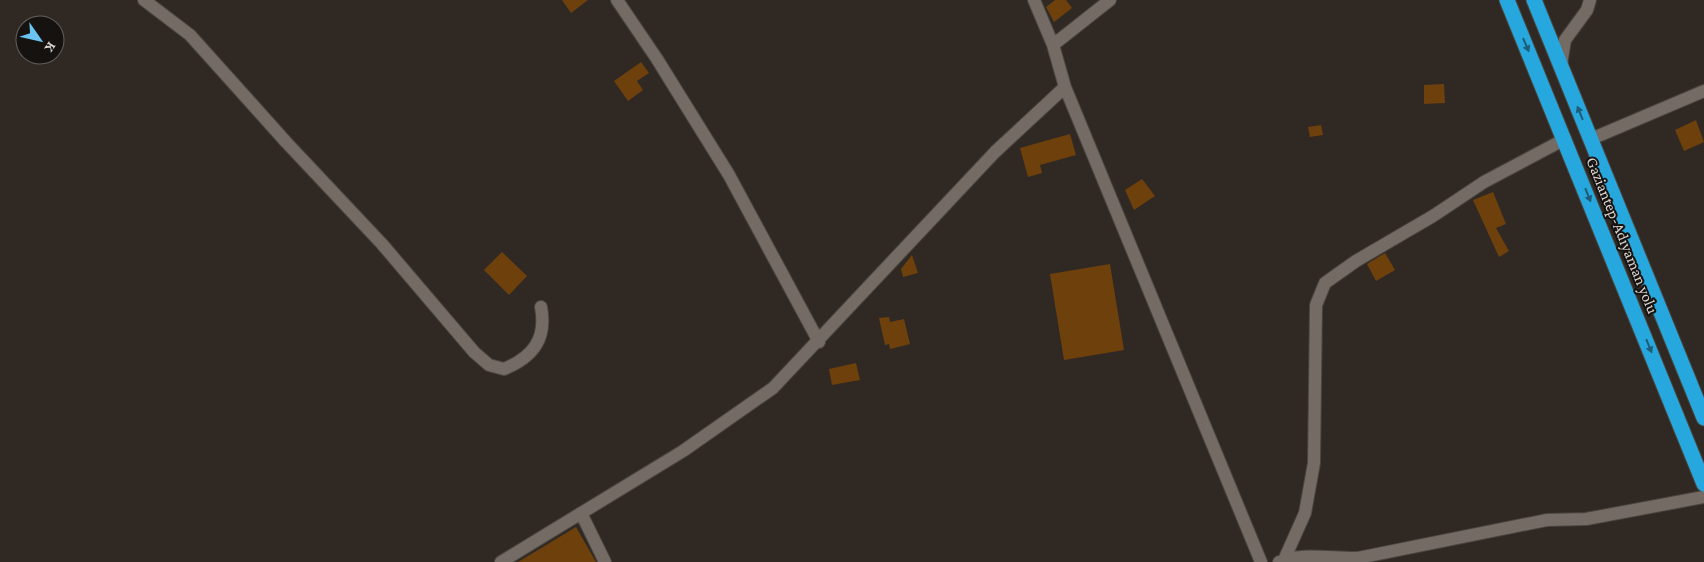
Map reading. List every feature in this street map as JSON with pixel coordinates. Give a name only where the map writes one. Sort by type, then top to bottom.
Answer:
[{"type":"highway","name":"Gaziantep-Adıyaman yolu","points":[[1507,0],[1704,484]]},
{"type":"highway","name":"Gaziantep-Adıyaman yolu","points":[[1534,0],[1704,418]]},
{"type":"street","points":[[144,0],[190,35],[292,149],[382,244],[474,352],[489,365],[504,370],[528,355],[540,340],[544,324],[541,307]]},
{"type":"street","points":[[617,0],[657,59],[729,175],[819,342]]},
{"type":"street","points":[[1034,0],[1053,45],[1065,87],[1261,562]]},
{"type":"street","points":[[1053,45],[1110,0]]},
{"type":"street","points":[[1561,65],[1565,40],[1587,10],[1590,0]]},
{"type":"street","points":[[501,562],[683,451],[773,388],[819,342],[995,152],[1065,87]]},
{"type":"street","points":[[1591,139],[1704,91]]},
{"type":"street","points":[[1282,561],[1305,513],[1314,463],[1316,305],[1325,283],[1356,261],[1434,216],[1484,182],[1565,139]]},
{"type":"street","points":[[1282,561],[1301,556],[1336,559],[1358,558],[1547,520],[1586,519],[1704,497]]},
{"type":"street","points":[[581,513],[605,562]]},
{"type":"building","points":[[562,0],[588,0],[571,13]]},
{"type":"building","points":[[1055,0],[1066,0],[1072,8],[1054,22],[1046,7]]},
{"type":"building","points":[[641,62],[649,73],[637,81],[643,90],[628,101],[614,81]]},
{"type":"building","points":[[1444,84],[1445,103],[1424,104],[1424,85]]},
{"type":"building","points":[[1696,120],[1704,142],[1684,151],[1675,130]]},
{"type":"building","points":[[1321,125],[1323,135],[1310,137],[1308,127]]},
{"type":"building","points":[[1070,134],[1076,155],[1040,165],[1042,173],[1028,177],[1020,148]]},
{"type":"building","points":[[1142,179],[1155,196],[1134,210],[1125,190]]},
{"type":"building","points":[[1493,192],[1506,224],[1496,228],[1509,251],[1499,257],[1473,200]]},
{"type":"building","points":[[502,252],[527,276],[509,295],[484,270]]},
{"type":"building","points":[[1385,253],[1395,270],[1376,281],[1367,264]]},
{"type":"building","points":[[912,255],[918,273],[903,277],[901,269]]},
{"type":"building","points":[[1110,264],[1124,350],[1064,360],[1050,274]]},
{"type":"building","points":[[889,317],[890,322],[904,319],[910,344],[890,349],[889,344],[885,345],[879,318]]},
{"type":"building","points":[[856,363],[860,380],[832,385],[829,369]]},
{"type":"building","points":[[576,527],[596,562],[518,562]]}]
